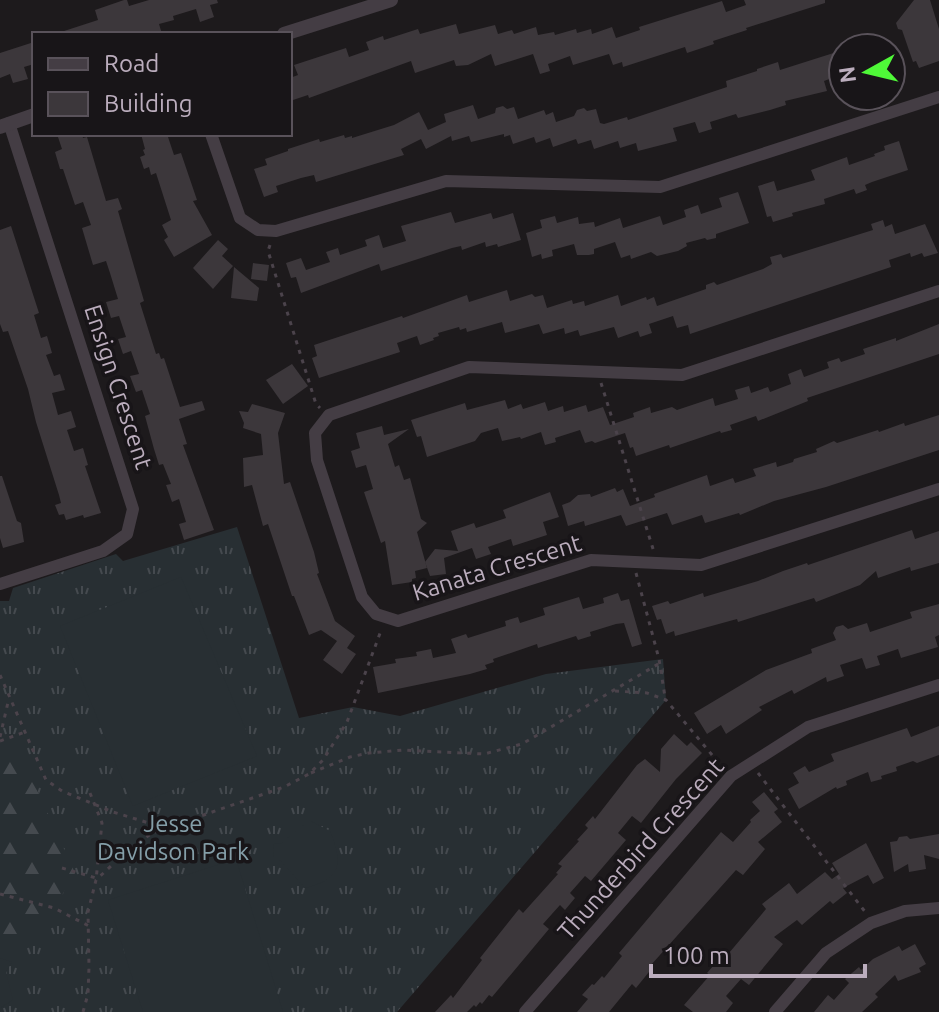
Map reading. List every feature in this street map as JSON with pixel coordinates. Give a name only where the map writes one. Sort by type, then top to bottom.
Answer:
[{"type":"street","points":[[290,32],[391,0]]},
{"type":"street","points":[[212,136],[240,218],[258,230],[276,231],[446,181],[660,187],[939,97]]},
{"type":"street","points":[[5,125],[32,116]]},
{"type":"street","name":"Ensign Crescent","points":[[0,584],[103,551],[127,534],[133,509],[5,125]]},
{"type":"street","points":[[329,415],[469,367],[682,375],[939,291]]},
{"type":"street","name":"Kanata Crescent","points":[[329,415],[315,433],[317,460],[362,597],[376,614],[398,621],[591,560],[701,565],[939,489]]},
{"type":"street","name":"Thunderbird Crescent","points":[[525,1012],[731,776],[808,727],[939,685]]},
{"type":"street","points":[[775,1012],[826,953],[871,923],[905,911],[939,908]]},
{"type":"path","points":[[276,231],[268,251],[316,404],[329,415]]},
{"type":"path","points":[[598,371],[657,563]]},
{"type":"path","points":[[633,562],[660,663],[665,697]]},
{"type":"path","points":[[309,774],[323,760],[347,722],[381,632],[383,616]]},
{"type":"path","points":[[96,879],[152,833],[284,787],[350,757],[403,750],[484,754],[533,739],[660,663]]},
{"type":"path","points":[[0,675],[46,780],[62,791],[113,812],[165,828]]},
{"type":"path","points":[[612,691],[647,693],[666,700],[731,776]]},
{"type":"path","points":[[9,698],[0,739],[25,732]]},
{"type":"path","points":[[752,763],[865,909],[871,923]]},
{"type":"path","points":[[83,1012],[89,981],[90,899],[96,879],[102,823],[90,793]]},
{"type":"path","points":[[62,868],[96,879]]},
{"type":"path","points":[[0,894],[54,908],[89,926]]},
{"type":"green space","name":"Jesse Davidson Park","points":[[237,527],[299,718],[353,707],[400,716],[546,674],[663,659],[666,700],[397,1012],[0,1012],[0,601],[9,601],[13,588],[116,554],[123,561]]},
{"type":"green space","points":[[181,577],[257,756],[133,806],[60,626]]},
{"type":"green space","points":[[0,750],[20,752],[75,873],[39,934],[0,946]]},
{"type":"green space","points":[[309,820],[330,831],[338,861],[333,874],[326,880],[305,888],[281,861],[273,857],[274,844],[282,843]]},
{"type":"green space","points":[[236,859],[283,1012],[143,1012],[108,900]]},
{"type":"green space","points":[[0,958],[12,962],[6,972],[13,1000],[0,1008]]},
{"type":"building","points":[[124,0],[129,6],[149,0],[217,0],[218,3],[210,5],[214,17],[200,22],[196,9],[159,24],[161,32],[61,32],[98,20],[95,10]]},
{"type":"building","points":[[744,0],[825,0],[825,3],[746,28],[687,53],[685,47],[623,67],[622,62],[613,65],[609,54],[573,65],[570,56],[548,64],[550,71],[540,74],[533,54],[495,66],[491,54],[468,65],[456,66],[454,60],[415,73],[411,61],[309,98],[308,95],[292,100],[292,77],[298,75],[294,65],[346,48],[349,57],[369,50],[366,42],[383,36],[384,40],[418,29],[420,34],[456,24],[459,34],[495,25],[498,34],[512,30],[514,34],[536,27],[538,35],[554,32],[555,35],[576,29],[577,33],[591,29],[592,34],[612,27],[616,38],[640,30],[639,27],[722,1],[726,12],[746,5]]},
{"type":"building","points":[[914,0],[930,0],[939,29],[939,61],[919,68],[916,61],[913,62],[907,45],[907,32],[898,29],[896,23]]},
{"type":"building","points":[[32,43],[32,65],[24,67],[28,79],[13,83],[10,74],[0,78],[0,53]]},
{"type":"building","points":[[827,55],[827,80],[824,81],[827,91],[785,101],[786,105],[770,110],[738,118],[736,114],[710,122],[712,129],[699,133],[695,122],[673,128],[677,141],[638,151],[636,143],[620,148],[618,141],[594,149],[591,140],[578,144],[576,139],[553,147],[550,138],[536,143],[534,137],[513,144],[510,135],[504,137],[504,134],[471,142],[469,136],[452,141],[451,136],[426,149],[421,139],[401,149],[404,155],[316,182],[314,175],[301,178],[276,186],[278,192],[264,197],[254,169],[267,165],[265,159],[288,149],[319,139],[320,142],[344,135],[345,138],[352,138],[394,125],[419,112],[428,130],[446,122],[444,114],[473,105],[478,119],[495,113],[496,108],[503,106],[507,109],[514,107],[518,119],[544,110],[546,115],[553,112],[556,122],[574,116],[577,110],[596,109],[600,123],[604,124],[627,117],[628,120],[727,87],[726,81],[778,62],[780,70]]},
{"type":"building","points":[[58,136],[87,137],[106,201],[118,198],[122,209],[118,211],[156,354],[164,358],[180,407],[202,401],[205,410],[179,419],[187,444],[183,445],[214,530],[184,540],[179,524],[186,522],[179,499],[172,502],[166,485],[171,484],[163,464],[159,465],[145,416],[150,414],[142,390],[136,392],[130,376],[139,374],[131,351],[123,354],[118,339],[126,337],[119,316],[111,318],[106,302],[118,299],[110,273],[106,261],[93,265],[82,228],[91,225],[83,202],[75,205],[63,169],[60,169],[55,152],[62,149]]},
{"type":"building","points":[[142,136],[168,136],[174,155],[181,153],[197,200],[193,201],[212,235],[174,257],[164,240],[168,237],[162,225],[171,220],[156,173],[151,175],[149,167],[144,169],[140,157],[145,155]]},
{"type":"building","points":[[899,141],[908,170],[865,185],[867,190],[856,194],[854,189],[824,199],[825,204],[792,213],[793,216],[773,222],[771,216],[767,217],[758,186],[774,181],[777,191],[815,180],[811,170],[847,157],[849,165],[875,156],[885,150],[884,146]]},
{"type":"building","points":[[738,192],[749,223],[716,234],[716,238],[686,243],[687,246],[678,251],[657,256],[651,252],[631,259],[630,255],[621,258],[615,242],[594,249],[594,254],[589,255],[577,255],[574,244],[552,250],[553,256],[542,259],[541,254],[532,257],[526,233],[542,228],[540,220],[555,216],[557,223],[578,217],[579,224],[594,222],[595,227],[620,218],[623,228],[660,216],[663,225],[686,217],[684,210],[698,205],[701,214],[722,207],[719,198]]},
{"type":"building","points":[[451,212],[455,223],[491,213],[493,219],[513,213],[521,240],[498,247],[497,244],[486,247],[485,242],[462,250],[461,246],[381,271],[379,264],[301,293],[296,277],[291,278],[286,263],[301,258],[306,270],[330,262],[326,252],[338,248],[340,255],[367,246],[365,240],[379,235],[383,248],[406,241],[401,226]]},
{"type":"building","points":[[883,220],[885,227],[892,224],[895,234],[925,224],[938,253],[911,257],[910,253],[889,260],[891,267],[690,334],[688,325],[677,328],[673,316],[649,324],[652,333],[640,337],[638,331],[618,338],[614,327],[580,336],[578,330],[565,334],[564,328],[543,334],[539,324],[505,333],[502,322],[467,332],[466,328],[460,330],[459,327],[438,333],[434,340],[420,345],[417,336],[397,343],[400,352],[319,378],[312,358],[317,356],[314,345],[467,295],[469,302],[507,290],[510,301],[532,294],[535,297],[543,295],[547,308],[572,300],[573,304],[584,301],[585,306],[618,295],[621,306],[654,297],[657,306],[706,289],[706,285],[714,282],[717,285],[763,269],[772,264],[770,257],[781,254],[783,258],[873,230],[871,224]]},
{"type":"building","points":[[11,226],[39,313],[34,315],[41,338],[47,336],[52,353],[46,355],[54,376],[60,374],[65,390],[52,393],[58,415],[71,411],[76,427],[67,430],[74,451],[83,448],[88,465],[85,466],[101,513],[84,518],[83,515],[66,520],[64,514],[59,515],[55,505],[61,503],[28,389],[8,331],[3,332],[0,324],[0,230]]},
{"type":"building","points":[[218,240],[228,249],[222,256],[233,266],[213,289],[193,268]]},
{"type":"building","points":[[253,263],[269,265],[267,281],[251,279]]},
{"type":"building","points":[[234,267],[259,288],[257,301],[231,298]]},
{"type":"building","points":[[939,324],[939,354],[807,398],[808,401],[758,421],[756,416],[730,425],[732,430],[636,456],[625,433],[595,443],[585,443],[580,430],[555,438],[556,442],[545,445],[541,432],[502,441],[498,428],[481,433],[475,441],[427,457],[421,436],[417,437],[411,420],[465,403],[467,410],[505,400],[508,409],[521,404],[523,409],[545,402],[548,411],[563,406],[564,412],[586,405],[588,412],[603,407],[610,425],[634,417],[633,413],[650,407],[651,413],[672,407],[677,410],[713,398],[715,406],[738,399],[735,390],[749,386],[751,393],[768,387],[770,392],[791,384],[788,374],[801,369],[804,377],[829,368],[827,362],[839,358],[841,362],[865,354],[863,349],[896,338],[896,341]]},
{"type":"building","points":[[292,364],[308,386],[283,404],[266,380]]},
{"type":"building","points":[[252,404],[285,413],[278,433],[284,484],[290,482],[314,552],[317,574],[335,621],[355,636],[347,648],[356,654],[342,674],[323,660],[337,641],[321,630],[309,635],[292,596],[268,524],[263,526],[252,485],[244,487],[243,458],[263,455],[261,434],[243,428],[239,411],[248,412]]},
{"type":"building","points":[[939,415],[939,450],[774,501],[740,515],[705,523],[702,515],[672,525],[667,513],[626,526],[621,515],[585,526],[584,521],[568,526],[562,505],[578,495],[590,494],[591,497],[615,488],[617,492],[623,489],[630,506],[707,475],[710,486],[733,478],[735,483],[756,476],[753,469],[776,462],[777,467],[793,462],[834,441],[837,443]]},
{"type":"building","points":[[382,426],[384,435],[409,429],[388,444],[395,467],[399,465],[404,480],[410,478],[421,519],[427,523],[417,532],[427,568],[415,571],[416,578],[412,582],[392,585],[385,541],[381,543],[364,492],[373,489],[366,465],[356,468],[351,451],[360,448],[356,433]]},
{"type":"building","points":[[0,476],[17,521],[21,523],[24,542],[3,548],[0,538]]},
{"type":"building","points":[[550,492],[559,517],[543,522],[547,535],[513,546],[511,539],[488,547],[491,554],[476,559],[472,548],[444,558],[446,574],[430,576],[425,562],[435,549],[458,551],[451,531],[474,523],[476,528],[506,518],[503,510]]},
{"type":"building","points":[[912,530],[915,539],[939,531],[939,563],[911,571],[910,567],[878,578],[876,571],[860,585],[816,602],[814,598],[738,622],[737,619],[675,636],[674,631],[666,634],[652,606],[668,601],[670,604],[703,593],[704,597]]},
{"type":"building","points":[[618,593],[621,601],[629,599],[642,644],[632,647],[624,623],[616,624],[590,632],[591,636],[578,640],[576,636],[538,648],[537,644],[493,659],[494,662],[485,665],[487,669],[470,674],[378,693],[373,667],[396,663],[395,659],[417,656],[416,652],[431,649],[433,658],[456,653],[451,639],[466,634],[468,638],[506,626],[505,621],[518,617],[520,623],[545,615],[543,608],[579,597],[583,609],[604,603],[603,598]]},
{"type":"building","points":[[939,604],[939,635],[935,637],[938,647],[901,658],[898,649],[877,656],[880,665],[866,669],[862,658],[840,665],[844,676],[827,682],[826,677],[794,694],[792,690],[759,707],[762,710],[726,734],[721,725],[707,734],[694,713],[766,670],[812,653],[811,649],[836,640],[833,633],[836,627],[843,625],[848,629],[867,623],[870,632],[912,618],[910,612]]},
{"type":"building","points":[[939,726],[939,755],[896,767],[897,771],[881,776],[882,779],[871,782],[868,772],[846,781],[847,785],[836,787],[799,809],[788,789],[799,783],[793,773],[805,766],[809,772],[834,761],[831,754],[907,728],[911,737]]},
{"type":"building","points":[[674,734],[687,746],[691,742],[702,753],[676,779],[641,823],[632,816],[618,833],[626,840],[591,881],[585,876],[570,893],[575,898],[565,910],[560,905],[543,924],[549,929],[492,997],[489,995],[482,1004],[474,1005],[467,1012],[435,1012],[451,995],[453,998],[519,909],[523,913],[558,874],[562,866],[558,864],[588,828],[585,825],[593,816],[595,819],[637,765],[645,759],[660,772],[661,749]]},
{"type":"building","points":[[764,792],[778,809],[774,812],[782,822],[758,842],[765,849],[743,875],[736,870],[651,965],[653,967],[636,988],[632,984],[609,1012],[577,1012],[588,999],[582,995],[602,976],[604,978],[622,956],[619,953],[721,832],[733,842],[751,822],[760,811],[752,802]]},
{"type":"building","points":[[939,834],[939,859],[924,855],[926,869],[909,872],[908,864],[894,872],[890,842],[897,841],[899,837],[907,836],[910,839]]},
{"type":"building","points":[[866,843],[884,878],[873,884],[868,875],[843,888],[847,893],[833,904],[830,901],[802,925],[797,920],[774,937],[783,944],[749,985],[741,979],[726,996],[733,1003],[726,1012],[693,1012],[684,1005],[710,975],[707,973],[726,951],[729,953],[766,909],[762,904],[789,883],[797,894],[825,872],[832,879],[839,874],[832,863]]},
{"type":"building","points":[[915,944],[926,964],[919,968],[921,972],[898,981],[895,975],[862,1012],[814,1012],[828,995],[834,1000],[849,983],[845,979],[859,967],[861,970],[873,959],[899,946],[902,951]]}]
